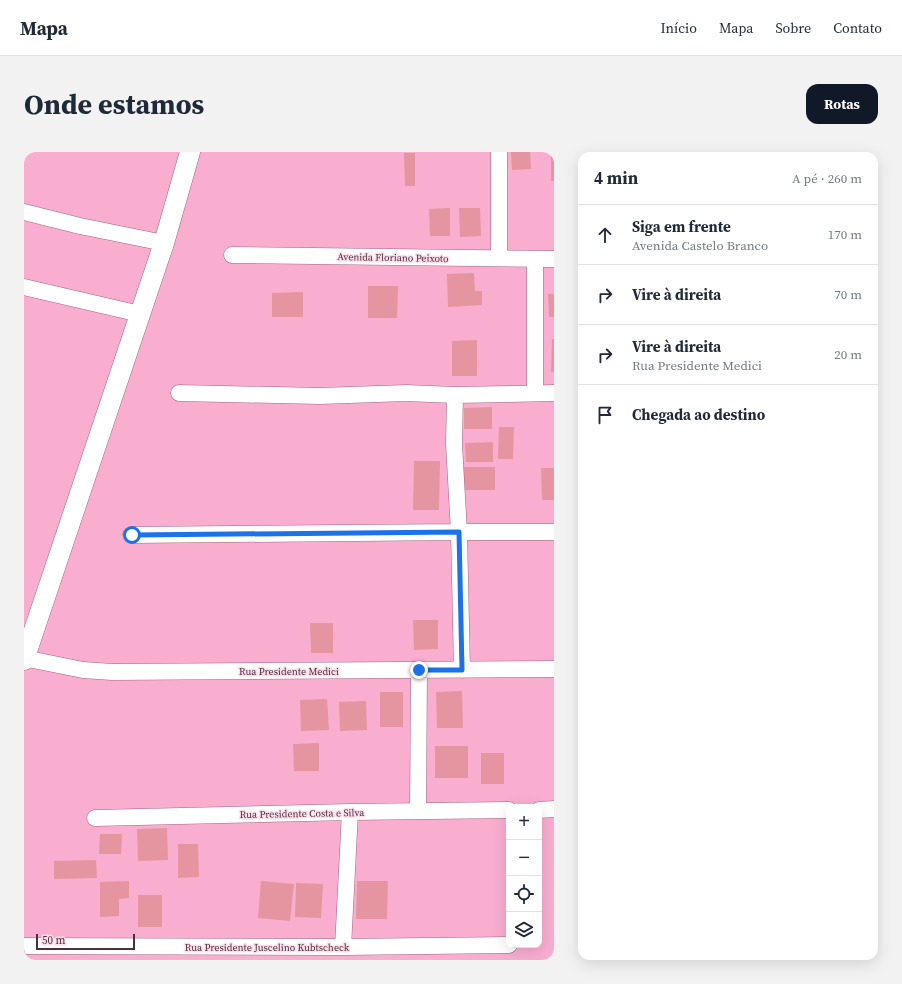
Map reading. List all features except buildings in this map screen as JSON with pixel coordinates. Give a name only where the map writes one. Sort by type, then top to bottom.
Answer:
[{"type":"main road","points":[[24,659],[164,243],[190,152]]},
{"type":"street","points":[[499,152],[499,258]]},
{"type":"street","points":[[24,212],[80,226],[164,243]]},
{"type":"street","name":"Avenida Floriano Peixoto","points":[[232,255],[554,259]]},
{"type":"street","points":[[535,259],[535,393]]},
{"type":"street","points":[[24,287],[140,314]]},
{"type":"street","points":[[179,393],[320,396],[406,394],[455,395],[554,392]]},
{"type":"street","points":[[455,395],[454,444],[459,532],[462,670]]},
{"type":"street","points":[[132,535],[554,532]]},
{"type":"street","name":"Rua Presidente Medici","points":[[24,659],[83,670],[112,672],[554,669]]},
{"type":"street","points":[[418,811],[419,670]]},
{"type":"street","points":[[542,810],[554,809]]},
{"type":"street","name":"Rua Presidente Costa e Silva","points":[[95,818],[506,810]]},
{"type":"street","points":[[343,947],[350,812]]},
{"type":"street","name":"Rua Presidente Juscelino Kubtscheck","points":[[24,946],[175,953],[343,947],[506,945]]},
{"type":"route","points":[[132,535],[459,532],[462,670],[419,670]]}]
